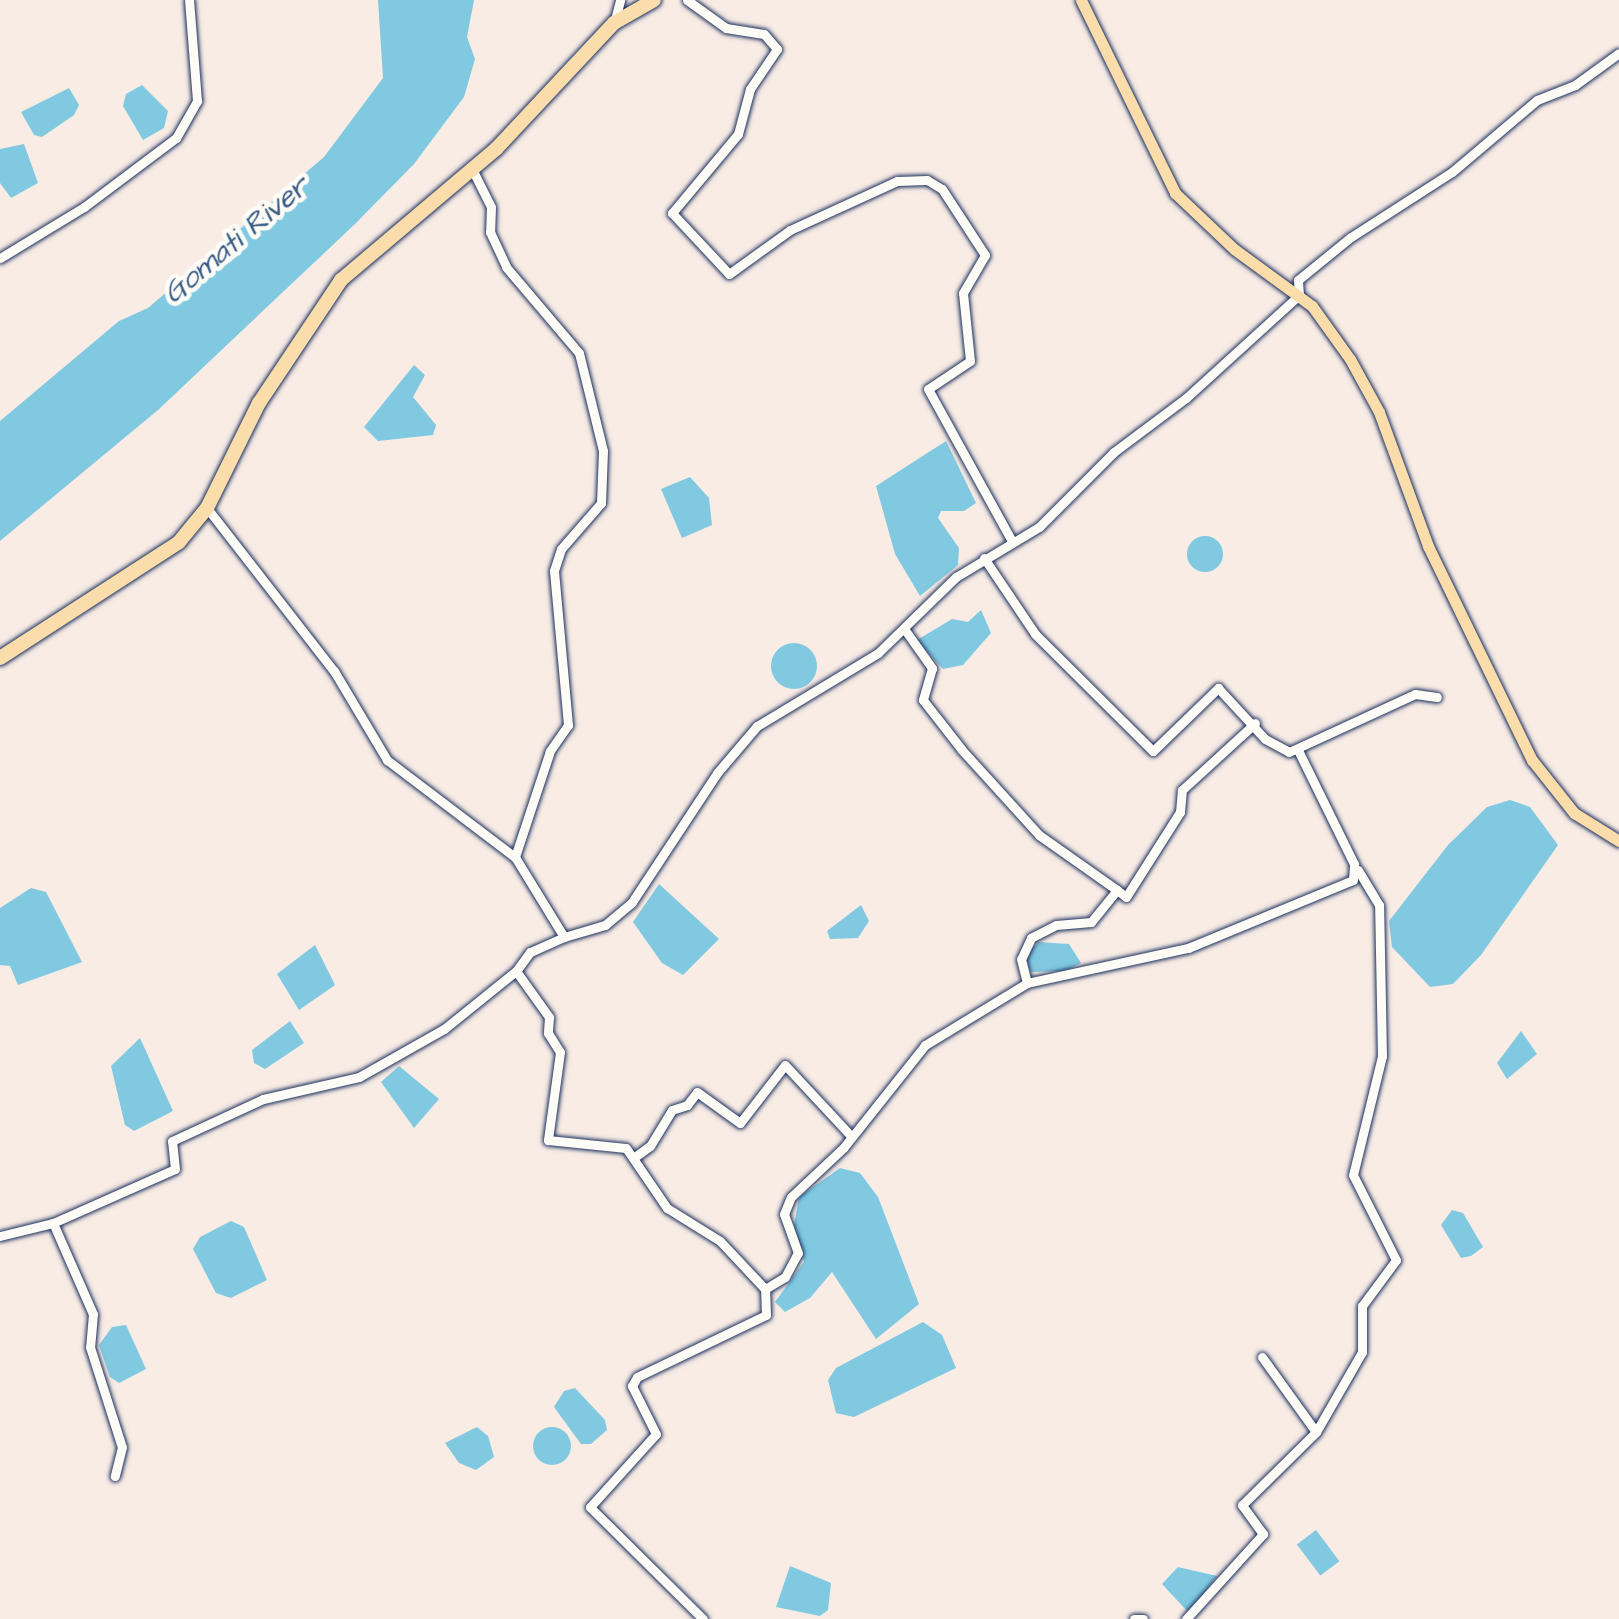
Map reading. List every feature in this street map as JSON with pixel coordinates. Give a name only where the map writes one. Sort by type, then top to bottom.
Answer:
[{"type":"highway","points":[[0,658],[179,542],[207,508],[259,403],[341,280],[472,169],[614,23],[654,0]]},
{"type":"main road","points":[[1081,0],[1175,193],[1234,249],[1299,295],[1343,348],[1379,412],[1428,546],[1532,760],[1574,813],[1619,840]]},
{"type":"street","points":[[0,258],[84,207],[176,138],[196,102],[189,0]]},
{"type":"street","points":[[614,23],[620,0]]},
{"type":"street","points":[[687,0],[726,28],[764,34],[777,49],[750,90],[738,134],[672,213],[729,274],[790,230],[897,180],[926,180],[942,189],[985,255],[962,292],[960,319],[970,361],[928,390],[1012,541]]},
{"type":"street","points":[[0,1236],[52,1223],[175,1170],[172,1141],[263,1098],[359,1077],[487,999],[530,952],[605,925],[632,902],[725,761],[757,726],[905,630],[928,602],[984,558],[1039,527],[1114,452],[1186,398],[1299,295],[1298,280],[1351,237],[1452,172],[1536,100],[1575,85],[1619,52]]},
{"type":"street","points":[[472,169],[491,207],[490,232],[506,267],[579,353],[603,451],[601,503],[561,549],[554,570],[568,724],[550,752],[515,857]]},
{"type":"street","points":[[207,508],[334,671],[387,760],[515,857],[564,937]]},
{"type":"street","points":[[984,558],[1035,634],[1153,750],[1218,688],[1256,724],[1265,739],[1289,752],[1415,694],[1437,697]]},
{"type":"street","points":[[905,630],[932,668],[923,700],[962,750],[1038,835],[1126,897],[1180,812],[1182,790],[1256,724]]},
{"type":"street","points":[[1186,1619],[1263,1534],[1242,1506],[1316,1432],[1362,1352],[1362,1306],[1396,1260],[1353,1175],[1382,1056],[1379,906],[1298,750]]},
{"type":"street","points":[[764,1289],[786,1278],[798,1253],[784,1214],[791,1196],[852,1136],[925,1045],[1027,983],[1188,948],[1353,880],[1354,864]]},
{"type":"street","points":[[1027,983],[1021,959],[1031,938],[1056,926],[1092,922],[1117,890]]},
{"type":"street","points":[[516,971],[549,1017],[548,1033],[560,1052],[548,1140],[619,1144],[636,1156],[666,1208],[720,1241],[764,1289],[766,1315],[637,1377],[632,1386],[656,1434],[590,1507],[703,1619]]},
{"type":"street","points":[[636,1156],[650,1146],[672,1110],[687,1105],[697,1092],[740,1123],[785,1064],[852,1136]]},
{"type":"street","points":[[52,1223],[94,1314],[90,1347],[122,1447],[116,1476]]},
{"type":"street","points":[[1262,1358],[1316,1432]]},
{"type":"street","points":[[1134,1619],[1142,1619]]},
{"type":"water","name":"Gomati River","points":[[378,0],[474,0],[467,37],[475,59],[464,97],[414,164],[355,224],[158,410],[0,541],[0,421],[119,321],[148,308],[324,157],[383,78]]},
{"type":"water","points":[[142,85],[168,111],[164,128],[143,140],[123,106],[126,94]]},
{"type":"water","points":[[69,88],[79,105],[74,115],[42,137],[34,135],[21,112]]},
{"type":"water","points":[[24,144],[38,183],[11,198],[0,183],[0,149]]},
{"type":"water","points":[[414,365],[425,375],[413,397],[436,425],[433,435],[378,441],[364,427]]},
{"type":"water","points":[[946,441],[976,503],[964,511],[941,511],[938,518],[959,548],[958,565],[920,596],[895,554],[876,486]]},
{"type":"water","points":[[690,477],[709,498],[712,525],[682,538],[661,489]]},
{"type":"water","points":[[1205,536],[1218,541],[1223,554],[1218,567],[1205,572],[1192,567],[1187,554],[1192,541]]},
{"type":"water","points":[[981,610],[991,633],[963,665],[943,669],[917,640],[952,619],[968,622]]},
{"type":"water","points":[[794,643],[810,650],[817,666],[810,682],[794,689],[778,682],[771,666],[778,650]]},
{"type":"water","points":[[1510,800],[1530,807],[1558,845],[1481,955],[1453,984],[1430,987],[1392,947],[1389,921],[1448,845],[1487,807]]},
{"type":"water","points":[[659,884],[719,939],[683,975],[662,963],[633,922]]},
{"type":"water","points":[[31,888],[46,892],[82,962],[18,985],[10,966],[0,965],[0,908]]},
{"type":"water","points":[[861,905],[869,921],[858,938],[830,939],[827,931]]},
{"type":"water","points":[[1039,942],[1069,944],[1081,963],[1065,971],[1031,972],[1025,956]]},
{"type":"water","points":[[315,945],[335,985],[299,1010],[277,974]]},
{"type":"water","points":[[290,1021],[304,1043],[265,1069],[254,1063],[252,1050]]},
{"type":"water","points":[[1521,1031],[1537,1054],[1507,1079],[1497,1063]]},
{"type":"water","points":[[140,1038],[173,1111],[134,1131],[125,1125],[111,1066]]},
{"type":"water","points":[[399,1066],[439,1099],[414,1128],[381,1082]]},
{"type":"water","points":[[840,1168],[860,1173],[878,1197],[919,1304],[876,1339],[832,1272],[810,1298],[785,1312],[775,1302],[804,1262],[794,1225],[799,1197]]},
{"type":"water","points":[[1452,1210],[1463,1213],[1483,1247],[1471,1256],[1461,1258],[1441,1225]]},
{"type":"water","points":[[231,1221],[244,1227],[267,1280],[231,1298],[216,1293],[193,1249],[200,1237]]},
{"type":"water","points":[[923,1322],[942,1335],[956,1368],[854,1417],[836,1413],[828,1380],[836,1368]]},
{"type":"water","points":[[126,1325],[146,1369],[119,1383],[110,1377],[99,1345],[112,1327]]},
{"type":"water","points":[[575,1388],[605,1420],[607,1430],[591,1444],[581,1444],[554,1407],[564,1391]]},
{"type":"water","points":[[477,1427],[488,1436],[494,1457],[476,1470],[459,1463],[445,1443]]},
{"type":"water","points":[[552,1427],[565,1433],[571,1446],[565,1459],[552,1465],[539,1459],[533,1446],[539,1433]]},
{"type":"water","points":[[1316,1530],[1339,1561],[1320,1576],[1297,1544]]},
{"type":"water","points":[[790,1566],[831,1583],[828,1610],[820,1616],[776,1607]]},
{"type":"water","points":[[1178,1567],[1217,1576],[1189,1613],[1162,1584]]}]
